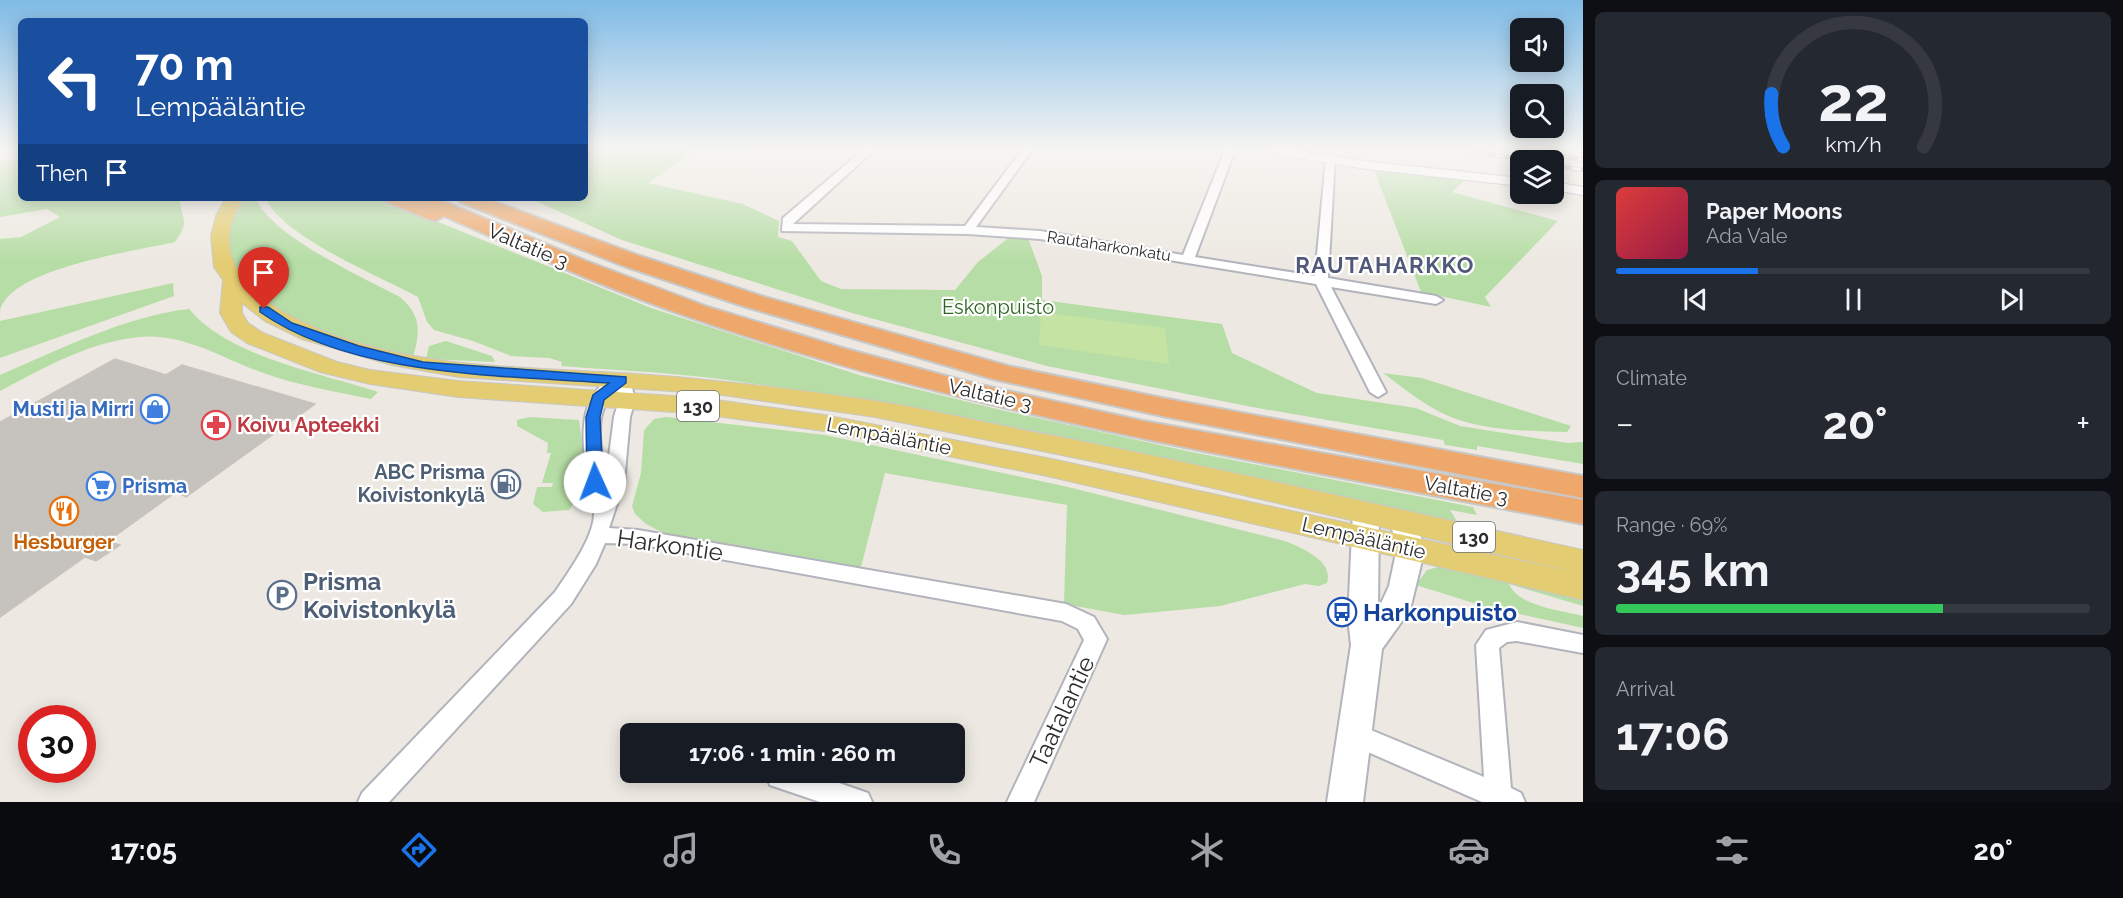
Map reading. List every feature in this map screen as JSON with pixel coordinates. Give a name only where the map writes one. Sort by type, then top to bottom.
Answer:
[{"type":"highway","points":[[400,201],[486,236],[517,242]]},
{"type":"highway","name":"Valtatie 3","points":[[426,201],[517,242],[636,290],[738,326],[1000,398],[1250,450],[1583,512]]},
{"type":"highway","name":"Valtatie 3","points":[[475,201],[632,261],[752,302],[1003,373],[1167,408],[1583,487]]},
{"type":"main road","name":"Lempääläntie","points":[[233,201],[223,218],[219,245],[221,261],[231,283],[231,313],[239,327],[255,338],[279,350],[329,367],[413,384],[615,393]]},
{"type":"main road","name":"Lempääläntie","points":[[231,283],[288,326],[354,349],[423,366],[857,429],[1367,525],[1583,587]]},
{"type":"main road","points":[[1345,802],[1367,645],[1363,618],[1363,570],[1367,525]]},
{"type":"main road","name":"Lempääläntie","points":[[1407,535],[1583,562]]},
{"type":"main road","points":[[1367,645],[1395,610],[1407,535]]},
{"type":"street","name":"Rautaharkonkatu","points":[[825,187],[787,221],[786,228],[968,231],[1040,235],[1436,300]]},
{"type":"street","points":[[968,231],[1000,187]]},
{"type":"street","points":[[1188,259],[1216,187]]},
{"type":"street","points":[[1329,187],[1321,280],[1378,392]]},
{"type":"street","points":[[1564,188],[1583,191]]},
{"type":"street","points":[[601,524],[615,483],[615,393]]},
{"type":"street","points":[[601,524],[595,482],[593,417],[615,393]]},
{"type":"street","name":"Harkontie","points":[[371,802],[563,598],[589,559],[601,524],[638,537],[1054,611],[1086,623]]},
{"type":"street","name":"Taatalantie","points":[[1020,802],[1096,639],[1086,623]]},
{"type":"street","points":[[1354,734],[1505,798],[1487,645],[1490,639],[1506,630],[1583,644]]},
{"type":"street","points":[[801,783],[859,802]]},
{"type":"green space","points":[[0,187],[18,187],[18,201],[180,201],[184,223],[175,242],[105,256],[49,273],[26,283],[9,296],[0,311],[0,239],[21,237],[60,217],[47,209],[0,217]]},
{"type":"green space","name":"Eskonpuisto","points":[[588,187],[668,187],[743,204],[779,221],[778,237],[792,241],[821,281],[841,289],[955,290],[978,262],[1011,236],[1028,238],[1042,276],[1042,300],[1222,324],[1232,353],[1317,393],[1416,408],[1460,426],[1567,443],[1583,442],[1583,464],[1477,446],[1477,450],[1445,445],[1443,440],[1252,407],[1047,366],[852,313],[622,240],[536,201],[588,201]]},
{"type":"green space","points":[[1381,187],[1457,187],[1452,192],[1558,221],[1485,297],[1491,307],[1421,292]]},
{"type":"green space","points":[[241,201],[258,201],[264,212],[297,240],[400,297],[416,318],[418,332],[413,357],[356,344],[323,333],[290,318],[262,300],[240,278],[229,252],[230,222]]},
{"type":"green space","points":[[267,201],[386,201],[651,308],[859,375],[1001,410],[1187,451],[1473,507],[1477,515],[1450,510],[1458,523],[1086,442],[806,391],[712,378],[561,366],[562,362],[549,358],[511,356],[473,341],[434,330],[427,322],[418,297],[311,241],[275,213]]},
{"type":"green space","points":[[173,283],[174,296],[0,358],[0,321]]},
{"type":"green space","points":[[189,309],[206,326],[227,340],[251,351],[303,370],[378,392],[371,399],[294,382],[269,375],[189,343],[156,337],[120,340],[84,350],[0,391],[0,375],[45,355],[117,326]]},
{"type":"green space","points":[[1041,312],[1165,328],[1169,364],[1039,345]]},
{"type":"green space","points":[[446,341],[492,356],[495,362],[426,359],[429,346]]},
{"type":"green space","points":[[1383,373],[1422,378],[1571,426],[1567,432],[1552,432],[1502,429],[1469,423],[1433,408]]},
{"type":"green space","points":[[529,417],[579,420],[583,455],[582,479],[580,490],[569,510],[543,512],[533,504],[537,487],[552,487],[553,483],[542,483],[551,453],[547,453],[548,443],[517,426],[517,420]]},
{"type":"green space","points":[[666,417],[825,435],[1068,487],[1285,541],[1307,551],[1321,561],[1328,575],[1327,583],[1319,586],[1305,584],[1220,606],[1124,615],[1064,604],[1067,505],[885,473],[860,571],[667,535],[646,524],[635,514],[632,506],[641,473],[644,430],[654,419]]},
{"type":"green space","points":[[1454,567],[1583,599],[1583,606],[1509,584],[1514,592],[1531,603],[1583,616],[1583,628],[1483,606],[1416,585],[1427,570]]},
{"type":"building","name":"Prisma","points":[[115,359],[166,375],[182,365],[315,404],[186,497],[176,492],[108,541],[120,545],[96,561],[85,557],[0,617],[0,422]]},
{"type":"place","name":"Musti ja Mirri","points":[[155,409]]},
{"type":"place","name":"Koivu Apteekki","points":[[216,425]]},
{"type":"place","name":"ABC Prisma Koivistonkylä","points":[[506,484]]},
{"type":"place","name":"Prisma","points":[[101,486]]},
{"type":"place","name":"Hesburger","points":[[64,511]]},
{"type":"place","name":"Prisma Koivistonkylä","points":[[282,595]]},
{"type":"place","name":"Harkonpuisto","points":[[1342,612]]},
{"type":"district","name":"RAUTAHARKKO","points":[[1385,265]]},
{"type":"route","points":[[264,309],[288,326],[354,349],[423,366],[537,376],[622,380],[598,398],[593,417],[595,482]]}]
